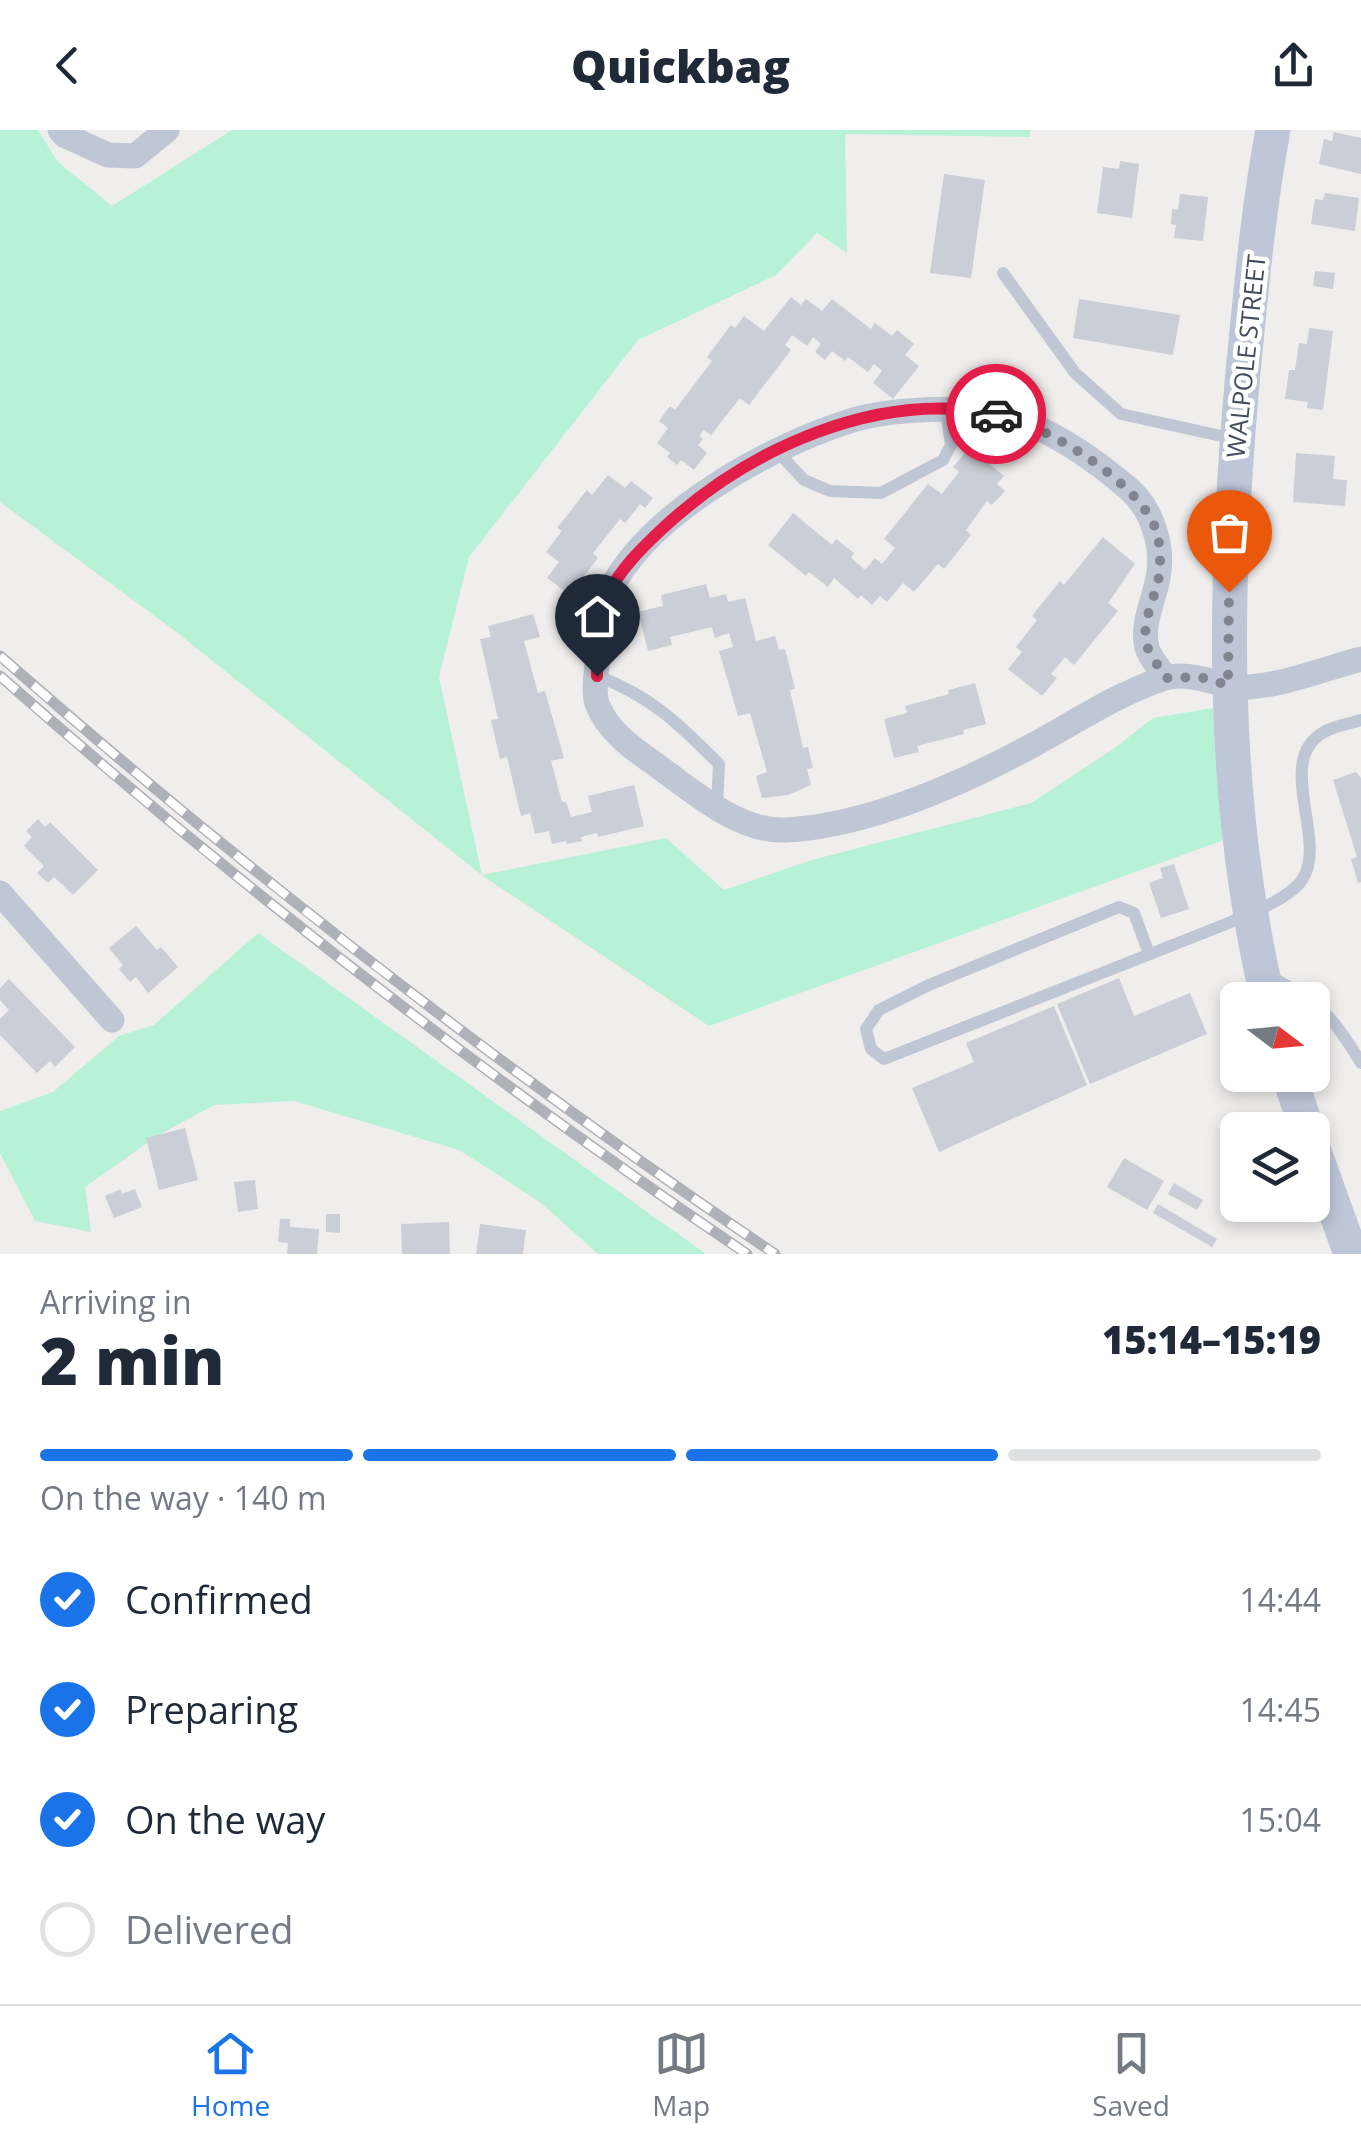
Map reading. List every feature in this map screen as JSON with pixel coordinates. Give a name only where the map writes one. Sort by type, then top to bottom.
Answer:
[{"type":"main road","name":"WALPOLE STREET","points":[[1264,982],[1237,826],[1228,685],[1237,440],[1254,265],[1273,130]]},
{"type":"main road","points":[[1330,1196],[1351,1254]]},
{"type":"street","points":[[60,130],[108,154],[135,156],[167,130]]},
{"type":"street","points":[[1166,678],[1147,648],[1147,618],[1159,574],[1158,533],[1133,492],[1066,442],[1018,419],[975,410],[946,411],[854,419],[740,467],[689,503],[640,550],[609,592],[600,626],[596,703],[618,736],[717,806],[768,830],[790,830],[862,817],[975,775],[1099,706],[1166,678],[1200,677],[1251,687],[1361,660]]},
{"type":"street","points":[[0,893],[112,1020]]},
{"type":"lane","points":[[1003,273],[1075,373],[1121,414],[1237,440]]},
{"type":"lane","points":[[777,452],[804,480],[830,492],[881,493],[943,460],[951,445],[946,411]]},
{"type":"lane","points":[[597,676],[632,689],[677,722],[720,764],[717,806]]},
{"type":"lane","points":[[1150,954],[1134,913],[1119,907],[879,1010],[866,1029],[871,1050],[884,1058],[1250,915],[1299,884],[1308,868],[1310,852],[1301,776],[1303,759],[1320,733],[1360,723]]},
{"type":"lane","points":[[1330,1015],[1361,1064]]},
{"type":"green space","points":[[0,130],[38,130],[58,162],[112,206],[232,130],[1030,130],[1030,137],[845,134],[847,253],[817,233],[776,275],[638,340],[469,557],[439,677],[482,875],[666,838],[724,890],[812,860],[1031,803],[1153,718],[1213,708],[1224,840],[709,1026],[483,876],[175,631],[0,502]]},
{"type":"green space","points":[[258,933],[706,1254],[598,1254],[540,1202],[459,1150],[294,1101],[214,1105],[157,1136],[85,1187],[91,1232],[35,1221],[0,1153],[0,1111],[53,1092],[119,1036],[154,1025]]},
{"type":"building","points":[[1334,132],[1361,138],[1361,174],[1319,164],[1324,139],[1332,141]]},
{"type":"building","points":[[1120,161],[1139,164],[1132,218],[1097,213],[1103,167],[1119,169]]},
{"type":"building","points":[[944,174],[985,180],[971,278],[930,273]]},
{"type":"building","points":[[1325,193],[1359,198],[1355,231],[1311,224],[1315,199],[1323,200]]},
{"type":"building","points":[[1180,194],[1208,197],[1203,241],[1174,238],[1172,209],[1178,210]]},
{"type":"building","points":[[1315,271],[1335,273],[1333,289],[1313,286]]},
{"type":"building","points":[[791,297],[801,305],[806,299],[822,311],[832,299],[871,329],[875,323],[892,336],[897,330],[914,344],[905,355],[919,366],[893,399],[873,383],[882,371],[874,364],[868,372],[832,351],[825,360],[815,352],[821,344],[813,337],[807,346],[792,335],[785,345],[791,350],[749,405],[740,398],[711,435],[704,430],[699,436],[703,439],[698,445],[707,453],[694,470],[681,460],[677,465],[657,443],[668,428],[659,421],[670,406],[675,410],[712,361],[707,357],[731,325],[735,328],[744,316],[764,331]]},
{"type":"building","points":[[1079,299],[1180,315],[1173,355],[1073,338]]},
{"type":"building","points":[[1309,328],[1333,331],[1323,410],[1307,408],[1308,402],[1285,399],[1289,370],[1295,370],[1299,343],[1307,344]]},
{"type":"building","points":[[970,447],[1004,476],[997,484],[1005,491],[992,505],[987,501],[966,530],[971,535],[944,569],[938,564],[914,592],[903,583],[887,602],[880,596],[872,605],[861,595],[858,599],[834,578],[828,587],[809,572],[806,576],[768,545],[793,513],[832,545],[836,539],[854,553],[851,558],[865,570],[875,558],[882,564],[895,548],[884,539],[928,484],[942,494],[959,472],[953,467]]},
{"type":"building","points":[[1296,453],[1335,456],[1333,479],[1347,480],[1345,506],[1293,502]]},
{"type":"building","points":[[608,475],[625,488],[631,481],[653,498],[645,508],[640,504],[625,523],[620,519],[593,553],[598,558],[581,580],[585,583],[574,598],[547,578],[559,562],[546,552],[562,531],[557,528],[587,490],[592,495]]},
{"type":"building","points":[[1103,537],[1135,564],[1108,603],[1118,611],[1074,665],[1065,657],[1051,674],[1057,678],[1042,696],[1008,669],[1022,652],[1016,647],[1037,620],[1032,616],[1060,581],[1064,585]]},
{"type":"building","points":[[706,584],[710,598],[726,594],[728,602],[745,598],[756,641],[775,636],[779,650],[785,649],[803,748],[808,747],[813,768],[807,769],[811,785],[788,795],[762,798],[756,776],[767,772],[750,713],[738,716],[719,651],[733,647],[729,633],[715,638],[712,627],[670,637],[672,645],[648,651],[638,612],[663,606],[661,595]]},
{"type":"building","points":[[533,614],[540,637],[524,641],[538,693],[545,691],[564,758],[551,761],[562,802],[566,802],[571,817],[592,812],[588,796],[634,785],[644,826],[552,844],[549,831],[535,834],[530,813],[521,816],[507,757],[500,759],[491,720],[498,719],[480,639],[491,637],[488,626]]},
{"type":"building","points":[[975,683],[986,724],[917,746],[919,752],[894,758],[884,719],[907,713],[905,706]]},
{"type":"building","points":[[1356,772],[1361,778],[1358,883],[1351,859],[1357,857],[1333,780]]},
{"type":"building","points":[[38,819],[45,827],[50,822],[98,870],[73,895],[54,877],[48,883],[37,873],[44,866],[24,846],[32,837],[26,831]]},
{"type":"building","points":[[1174,864],[1189,909],[1161,918],[1149,883],[1163,878],[1160,868]]},
{"type":"building","points":[[136,926],[178,967],[148,993],[136,977],[130,982],[109,948]]},
{"type":"building","points":[[1119,978],[1134,1016],[1190,993],[1207,1034],[1090,1084],[1057,1004]]},
{"type":"building","points":[[9,979],[75,1047],[55,1067],[50,1061],[37,1073],[0,1035],[0,1019],[9,1010],[0,1000],[0,988]]},
{"type":"building","points":[[1054,1006],[1087,1085],[939,1152],[912,1088],[974,1062],[966,1043]]},
{"type":"building","points":[[185,1128],[198,1180],[159,1190],[146,1138]]},
{"type":"building","points":[[1124,1158],[1164,1181],[1147,1210],[1107,1187]]},
{"type":"building","points":[[255,1180],[258,1209],[238,1212],[234,1182]]},
{"type":"building","points":[[1174,1183],[1203,1200],[1197,1210],[1168,1194]]},
{"type":"building","points":[[121,1189],[122,1194],[135,1189],[142,1207],[114,1218],[105,1196]]},
{"type":"building","points":[[1158,1204],[1217,1239],[1212,1247],[1153,1213]]},
{"type":"building","points":[[326,1214],[340,1214],[340,1233],[326,1232]]},
{"type":"building","points":[[280,1219],[290,1219],[290,1227],[319,1229],[317,1254],[287,1254],[288,1243],[278,1242]]},
{"type":"building","points":[[449,1222],[450,1254],[402,1254],[401,1224]]},
{"type":"building","points":[[480,1224],[526,1230],[523,1254],[476,1254]]},
{"type":"railway","points":[[0,656],[187,815],[378,967],[574,1114],[775,1254]]},
{"type":"railway","points":[[0,676],[180,829],[364,977],[553,1119],[747,1254]]},
{"type":"way so far","points":[[996,414],[1018,419],[1066,442],[1133,492],[1158,533],[1159,574],[1147,618],[1147,648],[1166,678],[1200,677],[1228,685],[1229,592]]},
{"type":"route","points":[[597,676],[600,626],[609,592],[640,550],[689,503],[740,467],[854,419],[920,411],[975,410],[996,414]]}]
